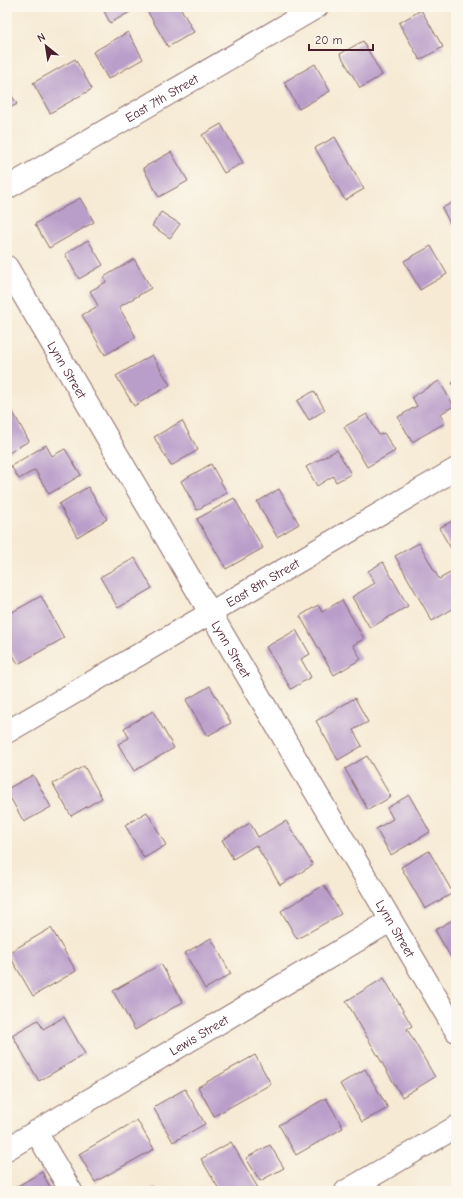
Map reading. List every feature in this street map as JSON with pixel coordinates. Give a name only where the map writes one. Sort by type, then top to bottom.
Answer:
[{"type":"street","name":"East 7th Street","points":[[7,188],[317,7]]},
{"type":"street","name":"Lynn Street","points":[[7,267],[456,1031]]},
{"type":"street","name":"East 8th Street","points":[[7,732],[456,469]]},
{"type":"street","name":"Lewis Street","points":[[7,1149],[390,921]]},
{"type":"street","points":[[346,1191],[456,1127]]},
{"type":"street","points":[[36,1132],[71,1191]]},
{"type":"building","points":[[102,7],[128,7],[130,12],[110,23]]},
{"type":"building","points":[[145,7],[180,7],[194,32],[168,47]]},
{"type":"building","points":[[421,10],[443,47],[420,60],[399,23]]},
{"type":"building","points":[[128,32],[143,59],[108,79],[93,52]]},
{"type":"building","points":[[363,41],[382,75],[360,88],[340,54]]},
{"type":"building","points":[[75,59],[92,89],[50,113],[33,83]]},
{"type":"building","points":[[315,64],[330,91],[299,109],[284,82]]},
{"type":"building","points":[[7,88],[17,104],[7,110]]},
{"type":"building","points":[[221,124],[243,163],[224,173],[202,135]]},
{"type":"building","points":[[7,129],[11,136],[7,139]]},
{"type":"building","points":[[335,137],[364,189],[345,200],[315,148]]},
{"type":"building","points":[[171,152],[188,181],[159,197],[143,168]]},
{"type":"building","points":[[80,198],[94,222],[49,248],[35,224]]},
{"type":"building","points":[[456,201],[456,223],[451,225],[442,208]]},
{"type":"building","points":[[161,212],[180,224],[170,238],[152,226]]},
{"type":"building","points":[[88,240],[103,265],[79,279],[65,254]]},
{"type":"building","points":[[431,246],[447,274],[420,290],[404,261]]},
{"type":"building","points":[[134,259],[151,288],[119,307],[136,337],[105,355],[82,315],[98,306],[90,291],[106,282],[104,277]]},
{"type":"building","points":[[152,355],[170,385],[134,406],[116,376]]},
{"type":"building","points":[[456,380],[456,390],[452,383]]},
{"type":"building","points":[[439,381],[454,406],[440,414],[445,423],[412,442],[398,417],[417,406],[412,397]]},
{"type":"building","points":[[314,391],[325,410],[309,420],[297,401]]},
{"type":"building","points":[[10,407],[29,441],[7,454],[7,408]]},
{"type":"building","points":[[367,414],[379,435],[384,433],[395,451],[367,467],[344,427]]},
{"type":"building","points":[[182,421],[198,450],[171,466],[154,437]]},
{"type":"building","points":[[46,445],[52,456],[65,449],[81,475],[49,494],[35,470],[19,479],[11,466]]},
{"type":"building","points":[[337,450],[351,474],[336,482],[333,476],[317,486],[306,467]]},
{"type":"building","points":[[211,464],[227,493],[197,510],[181,481]]},
{"type":"building","points":[[88,487],[107,519],[77,537],[59,504]]},
{"type":"building","points":[[279,489],[299,524],[277,537],[257,502]]},
{"type":"building","points":[[234,498],[263,548],[226,569],[197,519]]},
{"type":"building","points":[[456,519],[456,557],[439,528]]},
{"type":"building","points":[[419,543],[439,579],[452,572],[456,579],[456,607],[432,621],[395,556]]},
{"type":"building","points":[[135,558],[152,588],[118,608],[100,577]]},
{"type":"building","points":[[383,562],[408,606],[370,628],[352,597],[375,583],[368,571]]},
{"type":"building","points":[[41,596],[64,638],[18,664],[7,644],[7,615]]},
{"type":"building","points":[[342,600],[364,639],[353,645],[361,659],[334,675],[300,616],[318,605],[322,612]]},
{"type":"building","points":[[296,630],[310,654],[301,659],[311,677],[291,689],[266,647]]},
{"type":"building","points":[[210,686],[231,723],[207,736],[186,700]]},
{"type":"building","points":[[355,698],[368,722],[353,730],[362,746],[338,760],[316,721]]},
{"type":"building","points":[[153,711],[174,748],[134,771],[118,744],[129,738],[124,728]]},
{"type":"building","points":[[367,756],[391,797],[368,810],[345,769]]},
{"type":"building","points":[[84,766],[102,798],[71,816],[53,784]]},
{"type":"building","points":[[33,775],[51,807],[24,822],[7,792],[7,789]]},
{"type":"building","points":[[409,795],[430,832],[391,855],[376,829],[393,819],[387,808]]},
{"type":"building","points":[[147,812],[166,845],[144,858],[125,825]]},
{"type":"building","points":[[286,821],[313,865],[280,885],[256,845],[233,859],[222,840],[250,823],[258,837]]},
{"type":"building","points":[[429,851],[453,893],[425,909],[401,867]]},
{"type":"building","points":[[324,885],[341,914],[297,939],[281,911]]},
{"type":"building","points":[[456,918],[456,966],[435,930]]},
{"type":"building","points":[[51,928],[76,971],[33,996],[8,953]]},
{"type":"building","points":[[211,938],[231,974],[205,989],[185,953]]},
{"type":"building","points":[[161,964],[183,1002],[135,1030],[113,991]]},
{"type":"building","points":[[384,978],[412,1026],[407,1029],[435,1077],[402,1097],[346,1001]]},
{"type":"building","points":[[64,1017],[85,1054],[39,1081],[12,1035],[38,1020],[43,1029]]},
{"type":"building","points":[[255,1055],[271,1084],[214,1116],[198,1087]]},
{"type":"building","points":[[365,1069],[388,1108],[362,1122],[340,1084]]},
{"type":"building","points":[[185,1089],[205,1124],[173,1142],[153,1107]]},
{"type":"building","points":[[326,1098],[343,1128],[296,1155],[279,1125]]},
{"type":"building","points":[[137,1120],[154,1149],[95,1182],[79,1154]]},
{"type":"building","points":[[231,1142],[258,1188],[252,1191],[220,1191],[201,1159]]},
{"type":"building","points":[[270,1145],[284,1168],[260,1181],[246,1158]]},
{"type":"building","points":[[42,1172],[52,1191],[9,1191]]},
{"type":"building","points":[[155,1187],[157,1191],[149,1191]]}]
